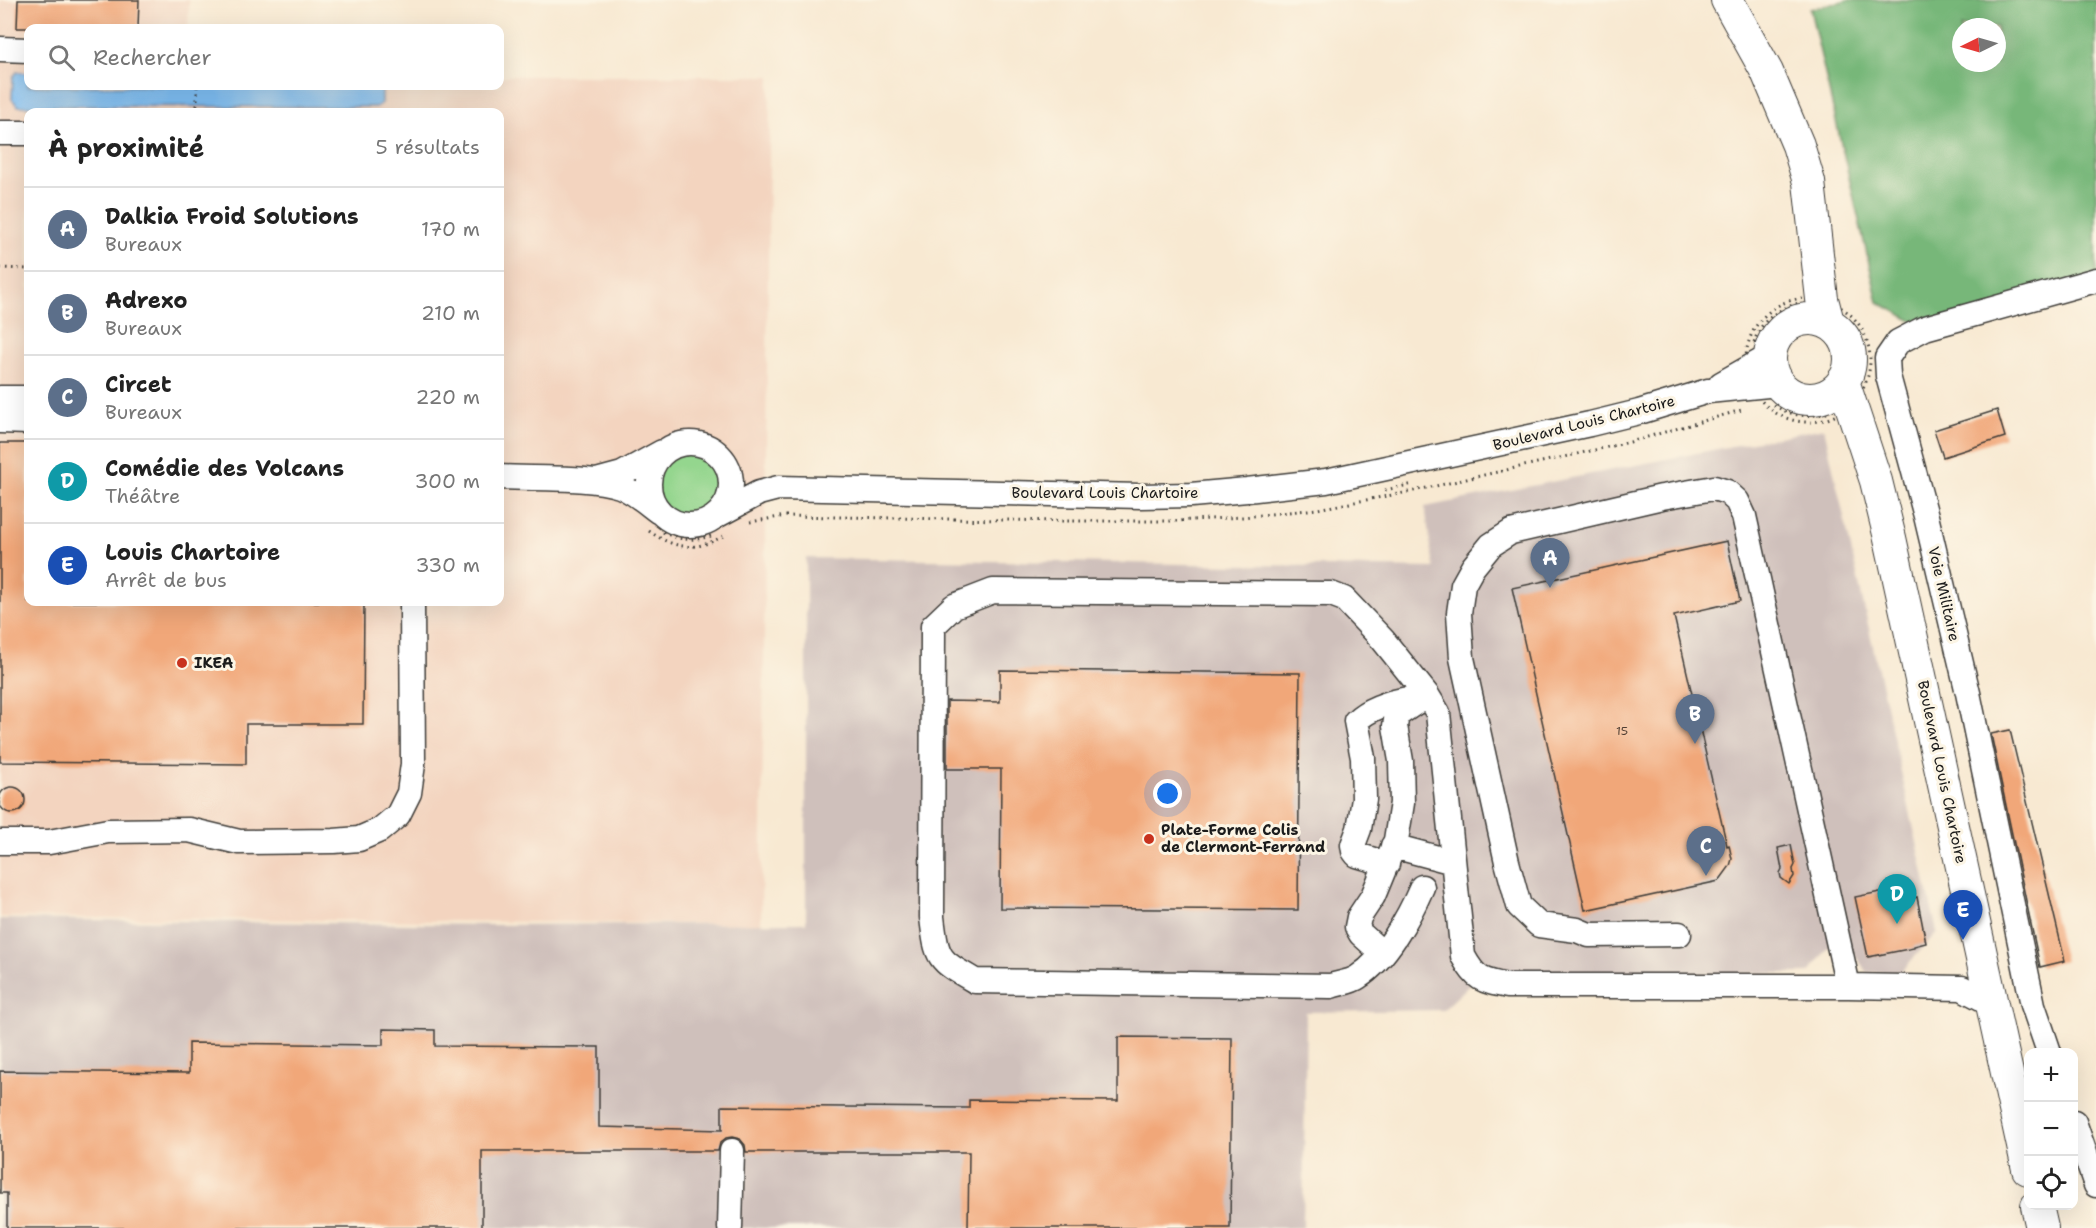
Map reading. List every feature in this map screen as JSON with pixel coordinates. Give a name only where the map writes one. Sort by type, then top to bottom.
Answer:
[{"type":"main road","points":[[1727,0],[1767,72],[1798,145],[1809,183],[1815,225],[1810,308],[1776,338],[1761,381],[1795,396],[1836,403],[1851,360],[1849,348],[1837,328],[1810,308]]},
{"type":"main road","name":"Boulevard Louis Chartoire","points":[[1836,403],[1876,481],[2025,1156]]},
{"type":"main road","points":[[2038,1210],[2042,1228]]},
{"type":"street","points":[[0,49],[24,50]]},
{"type":"street","points":[[0,133],[24,134]]},
{"type":"street","name":"Voie Militaire","points":[[2047,1048],[2033,1005],[1968,693],[1926,516],[1888,376],[1887,358],[1898,342],[1926,328],[2096,280]]},
{"type":"street","name":"Boulevard Louis Chartoire","points":[[778,488],[1141,496],[1191,495],[1247,490],[1326,481],[1472,451],[1639,412],[1708,391],[1761,381]]},
{"type":"street","points":[[0,398],[24,398]]},
{"type":"street","points":[[0,421],[24,422]]},
{"type":"street","points":[[596,481],[622,474],[675,445],[687,442],[699,443],[710,447],[721,456],[732,480],[725,506],[716,516]]},
{"type":"street","points":[[663,516],[650,495],[649,483],[656,460],[664,451]]},
{"type":"street","points":[[728,467],[778,488]]},
{"type":"street","points":[[504,477],[596,481],[620,486],[636,494],[675,523],[690,525],[704,523],[759,493],[778,488]]},
{"type":"street","points":[[1680,934],[1589,936],[1577,930],[1539,925],[1519,906],[1507,862],[1462,658],[1459,613],[1463,585],[1473,567],[1491,545],[1511,532],[1662,497],[1714,488],[1727,492],[1737,501],[1744,516],[1848,986]]},
{"type":"street","points":[[1422,887],[1412,912],[1382,953],[1356,979],[1331,986],[975,981],[946,964],[935,947],[932,917],[933,626],[954,606],[993,591],[1331,594],[1344,599],[1383,640],[1427,695],[1438,713],[1463,956],[1470,969],[1484,982],[1508,986],[1962,988],[1984,1000],[1994,1012]]},
{"type":"street","points":[[0,842],[50,843],[108,831],[178,830],[189,830],[239,842],[334,841],[359,839],[381,830],[398,815],[409,793],[413,764],[412,606]]},
{"type":"street","points":[[1427,695],[1396,701],[1369,712],[1356,721],[1363,758],[1364,799],[1359,829],[1353,845],[1357,855],[1390,855],[1453,862]]},
{"type":"street","points":[[1382,953],[1361,934],[1357,927],[1359,916],[1373,896],[1390,855],[1402,803],[1401,761],[1395,726],[1396,715],[1427,695]]},
{"type":"street","points":[[1962,988],[1973,976],[1981,952]]},
{"type":"street","points":[[2078,1136],[2096,1185]]},
{"type":"street","points":[[730,1228],[732,1152]]},
{"type":"path","points":[[197,90],[197,108]]},
{"type":"path","points":[[0,268],[24,269]]},
{"type":"path","points":[[1761,381],[1763,403],[1775,412],[1803,421],[1836,403],[1856,400],[1869,367],[1869,349],[1863,332],[1853,317],[1839,306],[1810,308],[1785,302],[1770,310],[1758,322],[1750,337],[1746,354],[1761,381],[1788,413],[1802,416],[1815,416],[1836,403]]},
{"type":"shaded area","points":[[0,0],[189,0],[188,24],[24,24],[24,90],[504,90],[504,76],[770,76],[761,924],[0,917]]},
{"type":"shaded area","points":[[1824,428],[1937,932],[1901,972],[1867,972],[1847,944],[1828,948],[1809,973],[1480,975],[1443,1010],[1306,1012],[1303,1228],[0,1228],[0,919],[494,925],[806,923],[806,558],[1434,568],[1425,507]]},
{"type":"green space","points":[[1848,0],[2096,0],[2096,280],[1925,328],[1878,302],[1810,9]]},
{"type":"green space","points":[[689,449],[702,452],[713,459],[720,470],[723,483],[720,496],[713,507],[702,514],[689,517],[676,514],[665,507],[658,496],[655,483],[658,470],[665,459],[676,452]]},
{"type":"water","points":[[17,72],[24,73],[24,90],[382,90],[382,103],[376,107],[18,106],[12,99],[13,77]]},
{"type":"building","points":[[18,0],[139,0],[138,24],[24,24],[24,28],[17,28]]},
{"type":"building","points":[[1997,410],[2005,437],[1943,457],[1934,430]]},
{"type":"building","name":"IKEA","points":[[0,443],[24,443],[24,606],[364,606],[363,724],[246,724],[246,764],[0,762]]},
{"type":"building","points":[[1727,541],[1740,601],[1674,616],[1727,846],[1729,845],[1732,859],[1730,866],[1719,881],[1585,910],[1512,588]]},
{"type":"building","name":"Plate-Forme Colis de Clermont-Ferrand","points":[[1000,670],[1300,673],[1298,910],[1000,908],[1001,769],[947,769],[947,701],[1000,702]]},
{"type":"building","points":[[2010,730],[2065,961],[2040,967],[1991,734]]},
{"type":"building","points":[[12,787],[22,790],[25,800],[22,810],[12,813],[2,810],[-1,800],[2,790]]},
{"type":"building","points":[[1791,845],[1795,865],[1794,876],[1789,884],[1781,878],[1782,869],[1778,848]]},
{"type":"building","points":[[1900,888],[1902,900],[1917,897],[1926,943],[1914,946],[1914,948],[1868,957],[1855,897]]},
{"type":"building","points":[[383,1029],[435,1030],[435,1046],[599,1047],[599,1127],[722,1130],[722,1106],[969,1108],[969,1100],[1118,1101],[1118,1037],[1232,1038],[1230,1228],[968,1228],[969,1152],[746,1152],[745,1145],[740,1139],[732,1137],[720,1143],[718,1151],[482,1151],[482,1228],[7,1228],[7,1193],[0,1193],[0,1071],[189,1073],[189,1043],[383,1045]]},
{"type":"place","name":"Dalkia Froid Solutions","points":[[1550,588]]},
{"type":"place","name":"IKEA","points":[[182,663]]},
{"type":"place","name":"Adrexo","points":[[1695,744]]},
{"type":"place","name":"Plate-Forme Colis de Clermont-Ferrand","points":[[1149,839]]},
{"type":"place","name":"Circet","points":[[1706,876]]},
{"type":"place","name":"Comédie des Volcans","points":[[1897,924]]},
{"type":"place","name":"Louis Chartoire","points":[[1963,940]]}]
